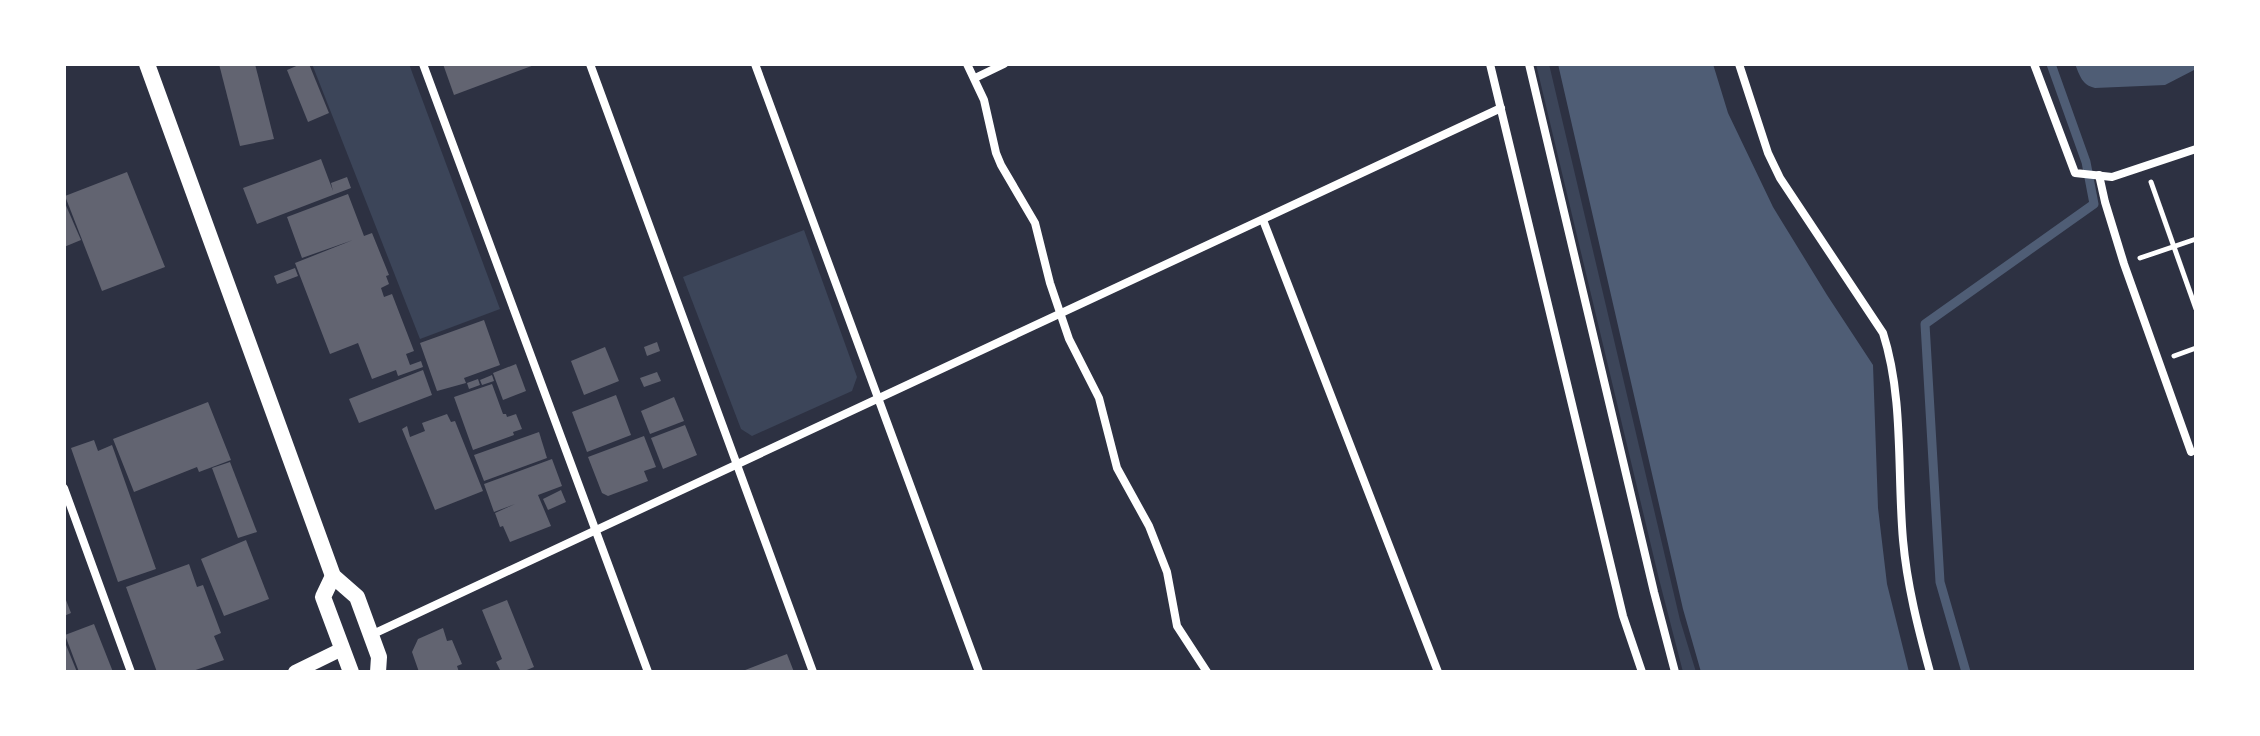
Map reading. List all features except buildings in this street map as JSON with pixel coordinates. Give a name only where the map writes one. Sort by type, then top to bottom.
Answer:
[{"type":"main road","points":[[147,64],[333,576],[357,597],[379,657],[378,672]]},
{"type":"main road","points":[[333,576],[323,597],[351,672]]},
{"type":"street","points":[[423,64],[648,672]]},
{"type":"street","points":[[590,64],[813,672]]},
{"type":"street","points":[[755,64],[979,672]]},
{"type":"street","points":[[967,64],[984,100],[1001,165],[1035,223],[1060,314],[1074,350],[1099,398],[1117,468],[1149,526],[1167,572],[1179,631],[1207,672]]},
{"type":"street","points":[[975,78],[1004,64]]},
{"type":"street","points":[[1490,64],[1623,616],[1642,672]]},
{"type":"street","points":[[1529,64],[1675,672]]},
{"type":"street","points":[[1739,64],[1768,153],[1780,178],[1883,333],[1890,354],[1895,386],[1903,541],[1912,607],[1930,672]]},
{"type":"street","points":[[2034,64],[2075,173],[2112,177],[2196,149]]},
{"type":"street","points":[[371,635],[1501,108]]},
{"type":"street","points":[[2099,175],[2124,264],[2191,452]]},
{"type":"street","points":[[1263,220],[1438,672]]},
{"type":"street","points":[[64,488],[131,672]]},
{"type":"street","points":[[295,672],[342,649]]},
{"type":"path","points":[[2146,166],[2196,309]]},
{"type":"path","points":[[2124,264],[2196,239]]},
{"type":"shaded area","points":[[312,64],[409,64],[500,309],[420,339]]},
{"type":"shaded area","points":[[1536,64],[1549,64],[1680,620],[1696,672],[1683,672]]},
{"type":"shaded area","points":[[1558,64],[1713,64],[1728,113],[1773,207],[1873,365],[1878,508],[1887,584],[1909,672],[1701,672],[1683,609]]},
{"type":"shaded area","points":[[2075,64],[2196,64],[2196,69],[2165,85],[2095,88],[2084,82]]},
{"type":"shaded area","points":[[804,230],[857,377],[852,391],[752,436],[741,429],[683,277]]},
{"type":"waterway","points":[[1966,672],[1940,582],[1925,324],[2094,204],[2086,162],[2051,64]]}]
